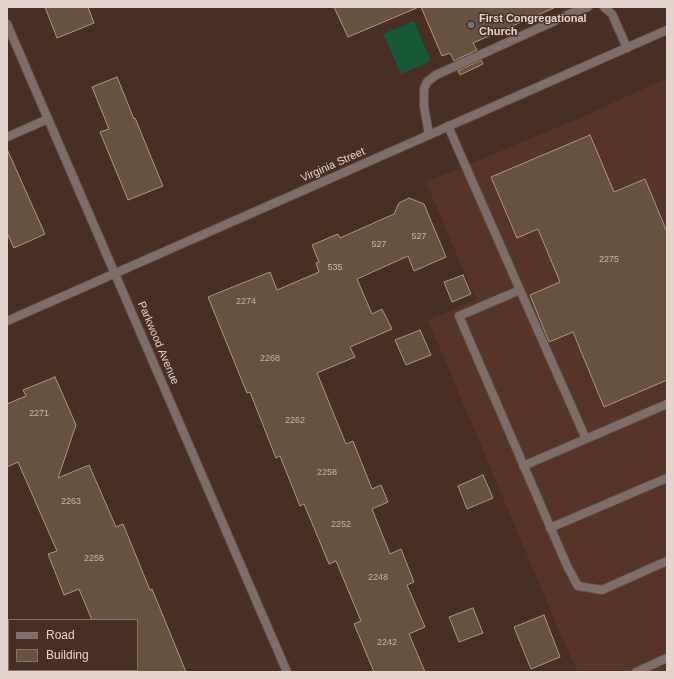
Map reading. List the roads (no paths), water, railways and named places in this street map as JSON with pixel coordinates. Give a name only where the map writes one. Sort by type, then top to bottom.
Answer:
[{"type":"street","points":[[429,135],[424,106],[424,89],[427,82],[436,74],[588,7]]},
{"type":"street","points":[[604,7],[612,14],[627,48]]},
{"type":"street","name":"Parkwood Avenue","points":[[7,24],[287,672]]},
{"type":"street","name":"Virginia Street","points":[[7,321],[667,30]]},
{"type":"street","points":[[7,137],[48,119]]},
{"type":"street","points":[[448,126],[586,439]]},
{"type":"street","points":[[520,290],[459,316],[568,568],[578,586],[602,590],[667,561]]},
{"type":"street","points":[[523,466],[667,404]]},
{"type":"street","points":[[550,528],[667,478]]},
{"type":"street","points":[[636,672],[667,658]]},
{"type":"place","name":"First Congregational Church","points":[[471,25]]}]
